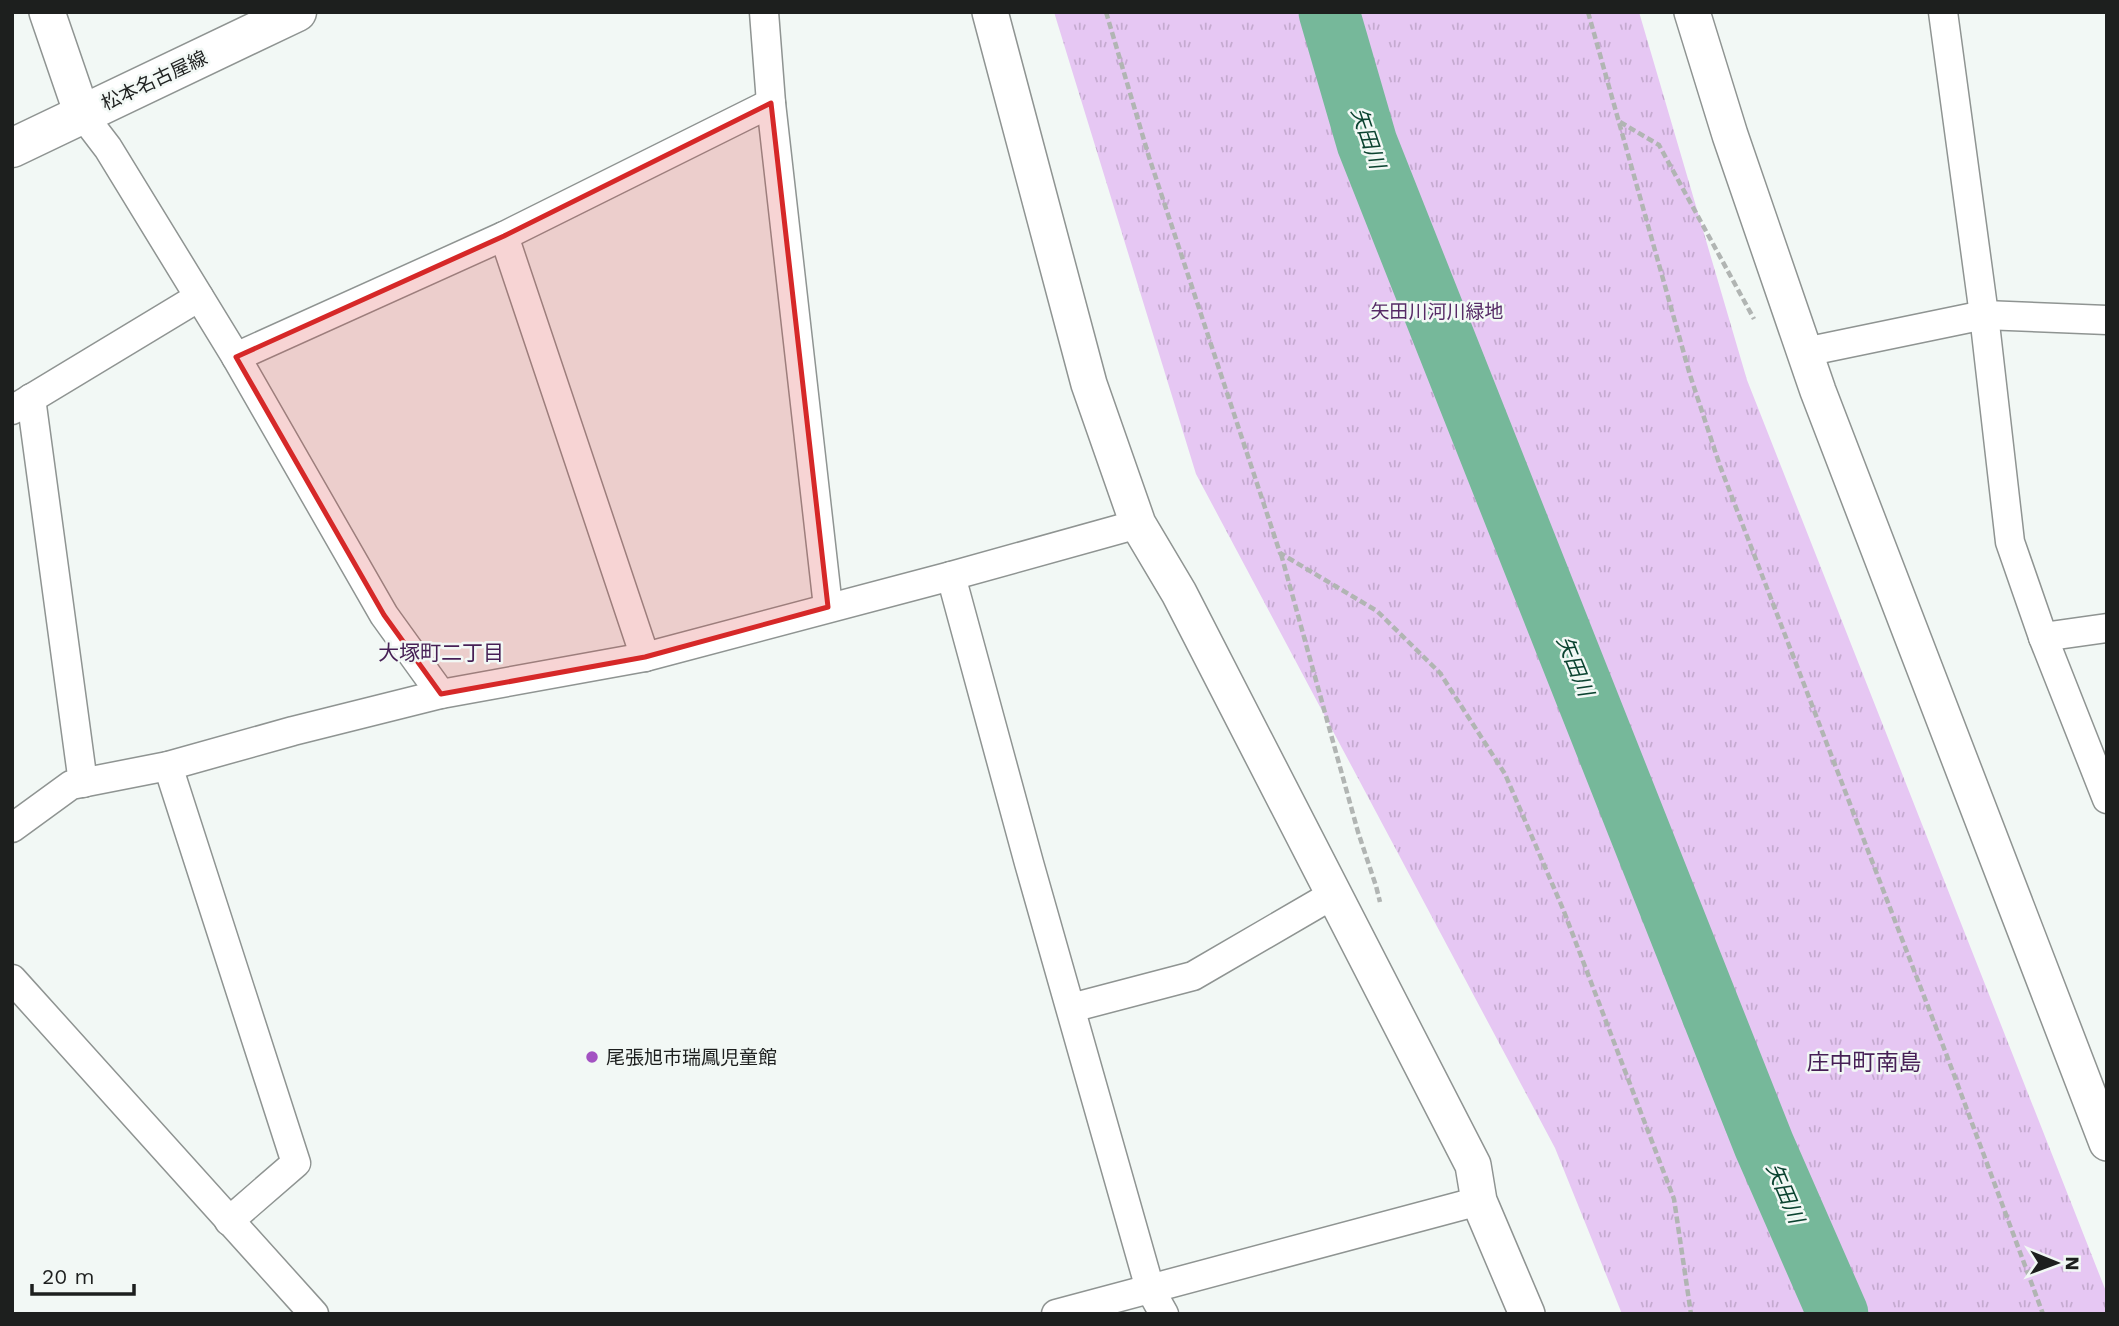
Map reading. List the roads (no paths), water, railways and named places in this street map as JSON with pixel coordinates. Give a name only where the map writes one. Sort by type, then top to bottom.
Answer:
[{"type":"main road","name":"松本名古屋線","points":[[12,148],[297,12]]},
{"type":"street","points":[[47,12],[82,114],[108,148],[236,357],[384,615],[441,694]]},
{"type":"street","points":[[764,12],[771,103],[828,607]]},
{"type":"street","points":[[990,12],[1089,384],[1138,524],[1179,593],[1473,1165],[1479,1201],[1528,1314]]},
{"type":"street","points":[[1692,12],[1730,135],[1818,391],[2107,1143]]},
{"type":"street","points":[[1943,12],[1984,315],[2010,542],[2043,638],[2107,799]]},
{"type":"street","points":[[236,357],[504,236],[771,103]]},
{"type":"street","points":[[504,236],[645,657]]},
{"type":"street","points":[[83,783],[22,404],[199,297]]},
{"type":"street","points":[[1805,352],[1984,315],[2107,320]]},
{"type":"street","points":[[12,828],[71,785],[168,766],[293,730],[441,694],[645,657],[1138,524]]},
{"type":"street","points":[[951,576],[1150,1289],[1164,1314]]},
{"type":"street","points":[[2043,638],[2107,628]]},
{"type":"street","points":[[168,766],[296,1163],[229,1220]]},
{"type":"street","points":[[1071,1007],[1193,976],[1334,894]]},
{"type":"street","points":[[12,979],[314,1314]]},
{"type":"street","points":[[1056,1314],[1479,1201]]},
{"type":"waterway","name":"矢田川","points":[[1329,12],[1367,143],[1764,1145],[1838,1314]]},
{"type":"place","name":"尾張旭市瑞鳳児童館","points":[[592,1057]]},
{"type":"district","name":"大塚町二丁目","points":[[441,653]]},
{"type":"district","name":"庄中町南島","points":[[1864,1062]]},
{"type":"park label","name":"矢田川河川緑地","points":[[1437,311]]}]
